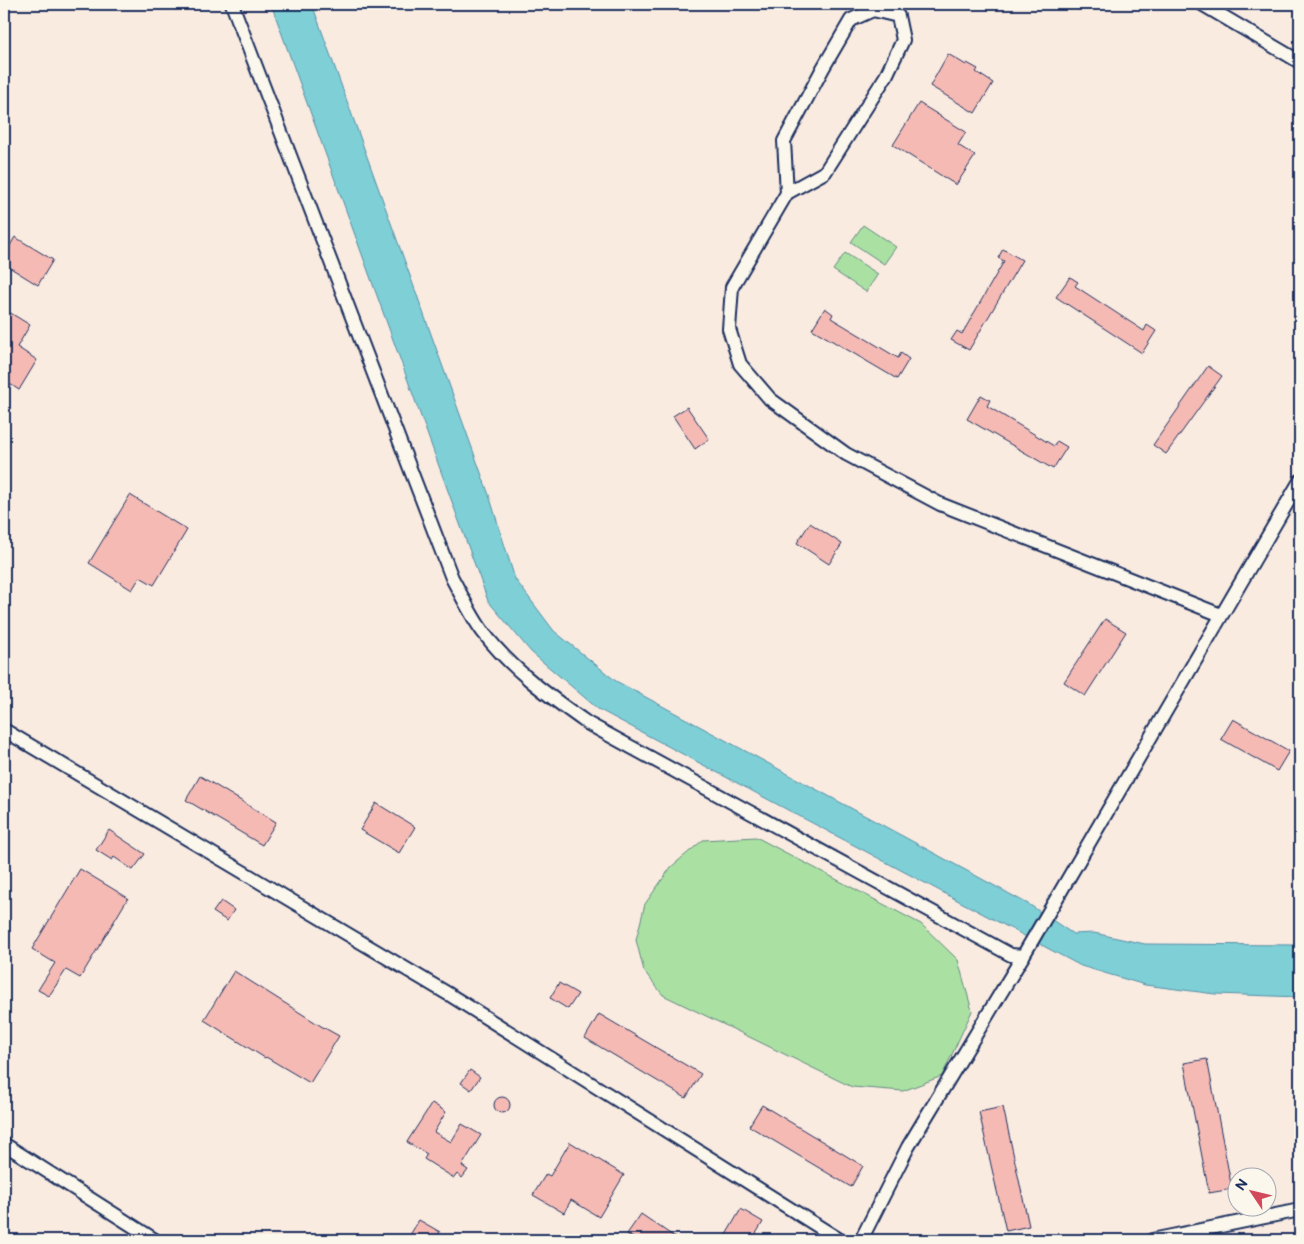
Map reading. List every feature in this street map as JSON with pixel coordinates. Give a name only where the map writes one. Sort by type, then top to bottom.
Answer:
[{"type":"lane","points":[[232,4],[452,578],[482,631],[513,666],[548,695],[587,723],[1011,955],[1024,956]]},
{"type":"lane","points":[[1202,4],[1300,62]]},
{"type":"lane","points":[[786,193],[784,141],[851,20],[873,10],[898,16],[903,40],[886,76],[825,172],[786,193],[732,287],[729,329],[740,364],[770,400],[846,454],[940,504],[1221,615]]},
{"type":"lane","points":[[861,1240],[908,1147],[1024,956],[1300,481]]},
{"type":"lane","points":[[4,730],[450,995],[840,1240]]},
{"type":"lane","points":[[4,1144],[155,1240]]},
{"type":"lane","points":[[1152,1240],[1300,1210]]},
{"type":"green space","points":[[863,225],[896,247],[884,264],[851,242]]},
{"type":"green space","points":[[845,253],[878,274],[866,292],[833,270]]},
{"type":"green space","points":[[756,837],[921,924],[958,960],[972,1011],[942,1076],[903,1091],[852,1087],[663,995],[644,971],[636,940],[645,904],[671,867],[703,840]]},
{"type":"water","points":[[271,4],[312,4],[489,495],[515,579],[554,631],[616,681],[1030,905],[1073,934],[1094,933],[1145,944],[1300,945],[1300,997],[1215,994],[1145,985],[1081,966],[598,709],[531,652],[488,601]]},
{"type":"building","points":[[948,54],[966,65],[967,63],[978,69],[976,72],[993,83],[975,113],[930,86]]},
{"type":"building","points":[[919,103],[966,132],[958,145],[975,156],[956,185],[893,145]]},
{"type":"building","points":[[15,237],[53,260],[38,285],[4,264],[4,256]]},
{"type":"building","points":[[1003,249],[1022,260],[969,350],[951,340],[957,331],[962,334],[1004,261],[998,258]]},
{"type":"building","points":[[1070,277],[1078,282],[1075,286],[1144,331],[1147,325],[1156,331],[1142,353],[1056,297]]},
{"type":"building","points":[[825,308],[833,314],[831,318],[898,358],[901,353],[909,359],[897,379],[812,329]]},
{"type":"building","points":[[4,309],[30,325],[17,347],[37,360],[19,390],[4,380]]},
{"type":"building","points":[[1208,366],[1222,376],[1166,454],[1153,445]]},
{"type":"building","points":[[981,395],[990,400],[987,406],[1054,446],[1057,441],[1067,447],[1053,469],[967,419]]},
{"type":"building","points":[[687,407],[709,439],[695,449],[673,416]]},
{"type":"building","points":[[130,495],[187,530],[154,585],[140,577],[132,590],[89,563]]},
{"type":"building","points":[[810,523],[842,544],[829,564],[797,543]]},
{"type":"building","points":[[1105,619],[1126,632],[1085,696],[1064,682]]},
{"type":"building","points":[[1233,719],[1289,751],[1277,771],[1221,739]]},
{"type":"building","points":[[200,776],[276,822],[262,845],[186,800]]},
{"type":"building","points":[[376,803],[415,827],[399,853],[360,830]]},
{"type":"building","points":[[109,830],[145,854],[133,870],[114,857],[112,860],[96,850]]},
{"type":"building","points":[[80,869],[128,898],[80,978],[66,970],[49,996],[38,990],[55,963],[32,949]]},
{"type":"building","points":[[221,901],[234,910],[227,921],[213,912]]},
{"type":"building","points":[[234,971],[339,1036],[310,1083],[265,1058],[204,1020]]},
{"type":"building","points":[[559,983],[578,994],[568,1009],[550,998]]},
{"type":"building","points":[[599,1014],[701,1074],[686,1098],[585,1038]]},
{"type":"building","points":[[1207,1059],[1228,1166],[1226,1166],[1226,1190],[1209,1193],[1184,1063]]},
{"type":"building","points":[[470,1070],[480,1077],[471,1090],[461,1083]]},
{"type":"building","points":[[499,1097],[505,1097],[510,1102],[508,1111],[499,1113],[494,1108],[494,1102]]},
{"type":"building","points":[[432,1103],[446,1112],[434,1132],[451,1142],[462,1124],[481,1135],[462,1166],[468,1170],[462,1178],[457,1174],[454,1178],[424,1159],[427,1154],[407,1142]]},
{"type":"building","points":[[762,1105],[863,1166],[851,1187],[749,1126]]},
{"type":"building","points":[[1003,1107],[1029,1226],[1006,1231],[979,1112]]},
{"type":"building","points":[[570,1142],[624,1175],[599,1217],[571,1200],[564,1213],[533,1195],[546,1174],[550,1176]]},
{"type":"building","points":[[741,1209],[763,1222],[752,1240],[723,1240]]},
{"type":"building","points":[[641,1214],[679,1240],[636,1240],[627,1234]]},
{"type":"building","points":[[419,1220],[440,1232],[435,1240],[407,1240]]}]
